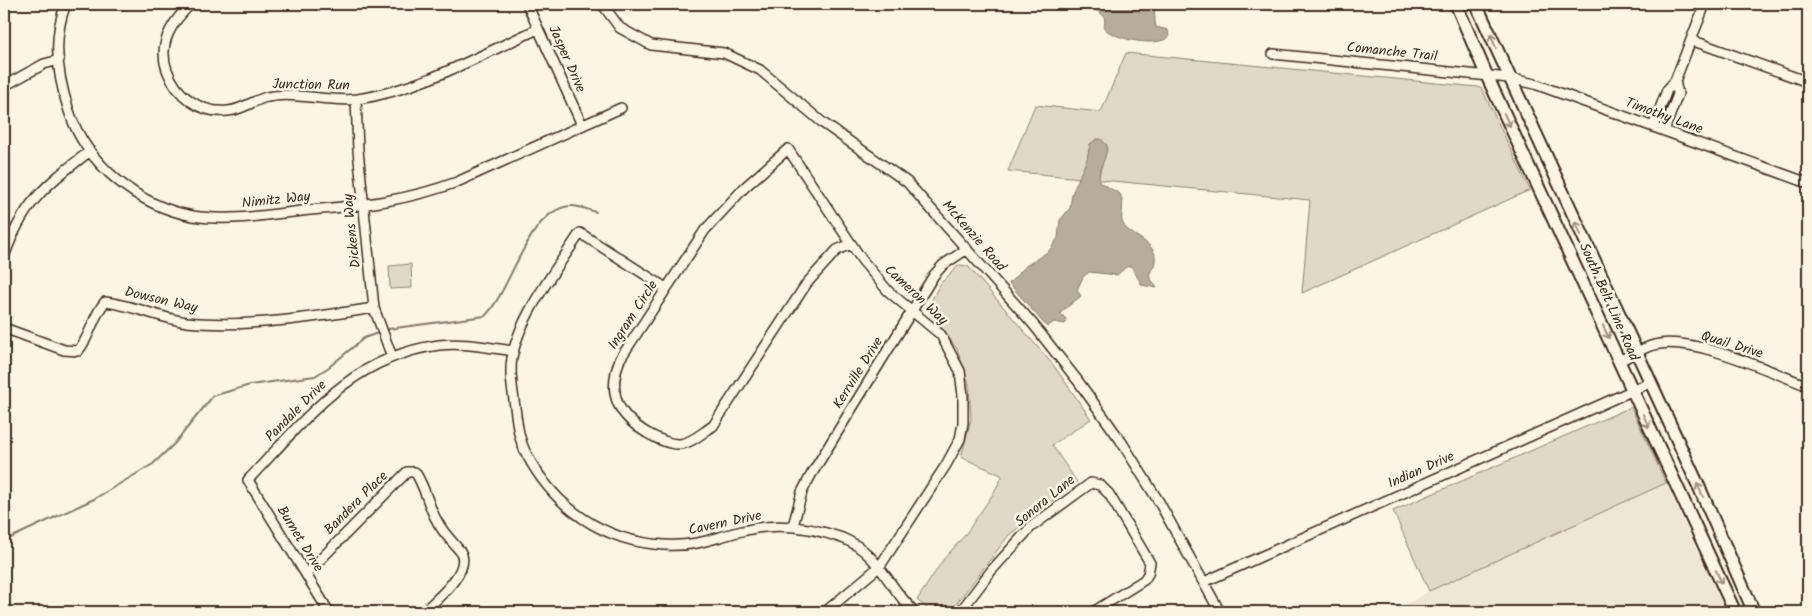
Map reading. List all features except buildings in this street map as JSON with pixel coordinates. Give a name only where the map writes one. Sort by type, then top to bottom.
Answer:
[{"type":"main road","name":"South Belt Line Road","points":[[1456,4],[1487,76],[1735,612]]},
{"type":"main road","name":"South Belt Line Road","points":[[1476,4],[1754,612]]},
{"type":"main road","points":[[1703,542],[1720,535]]},
{"type":"street","name":"Nimitz Way","points":[[66,4],[58,44],[61,85],[73,122],[90,151],[110,174],[132,191],[173,211],[194,216],[234,218],[364,205],[430,192],[458,182],[621,108]]},
{"type":"street","name":"Junction Run","points":[[192,4],[175,19],[166,38],[164,62],[171,82],[186,99],[205,109],[227,111],[266,97],[356,99],[414,85],[538,29]]},
{"type":"street","name":"Jasper Drive","points":[[527,4],[582,125]]},
{"type":"street","name":"McKenzie Road","points":[[602,4],[620,28],[651,44],[724,53],[760,70],[823,123],[907,182],[967,249],[1078,381],[1149,487],[1220,612]]},
{"type":"street","points":[[1653,127],[1667,90],[1675,82],[1705,4]]},
{"type":"street","points":[[1691,40],[1808,82]]},
{"type":"street","name":"Comanche Trail","points":[[1273,54],[1509,78]]},
{"type":"street","points":[[4,86],[44,64],[59,60]]},
{"type":"street","name":"Timothy Lane","points":[[1509,78],[1535,84],[1808,183]]},
{"type":"street","points":[[1664,131],[1678,94],[1675,82]]},
{"type":"street","name":"Dickens Way","points":[[356,99],[374,308],[392,358]]},
{"type":"street","name":"Cameron Way","points":[[788,150],[862,260],[888,291],[941,335],[960,371],[964,396],[960,440],[946,465],[880,566],[825,612]]},
{"type":"street","name":"Ingram Circle","points":[[788,150],[744,187],[705,230],[620,359],[615,377],[616,396],[622,414],[634,425],[653,437],[680,444],[695,438],[713,426],[807,283],[837,250],[851,244]]},
{"type":"street","points":[[4,257],[20,219],[32,200],[47,184],[90,151]]},
{"type":"street","name":"Cavern Drive","points":[[666,288],[580,233],[526,319],[512,358],[512,385],[518,430],[526,454],[550,490],[582,519],[614,536],[640,544],[667,546],[695,545],[743,530],[793,526],[843,539],[872,556],[905,604],[914,612]]},
{"type":"street","name":"Kerrville Drive","points":[[793,526],[802,492],[811,475],[934,275],[944,265],[967,249]]},
{"type":"street","name":"Dowson Way","points":[[4,328],[64,350],[78,351],[86,342],[96,314],[105,302],[120,304],[150,314],[184,321],[212,324],[374,308]]},
{"type":"street","name":"Quail Drive","points":[[1619,361],[1654,345],[1676,344],[1704,349],[1808,386]]},
{"type":"street","name":"Pandale Drive","points":[[248,480],[326,398],[373,364],[439,345],[470,345],[514,351]]},
{"type":"street","name":"Indian Drive","points":[[1204,582],[1650,383]]},
{"type":"street","name":"Bandera Place","points":[[306,574],[385,492],[407,472],[415,472],[428,506],[441,529],[463,559],[462,568],[444,592],[423,612]]},
{"type":"street","name":"Burnet Drive","points":[[248,480],[329,612]]},
{"type":"street","name":"Sonora Lane","points":[[960,612],[991,571],[1031,527],[1090,483],[1100,485],[1109,494],[1150,563],[1148,574],[1144,580],[1093,612]]},
{"type":"shaded area","points":[[1092,4],[1154,4],[1156,27],[1168,30],[1169,37],[1155,42],[1145,42],[1117,36],[1104,28],[1103,15]]},
{"type":"shaded area","points":[[1126,53],[1478,87],[1482,89],[1530,190],[1302,293],[1310,200],[1008,171],[1035,105],[1101,112]]},
{"type":"shaded area","points":[[1097,139],[1101,139],[1107,145],[1099,182],[1120,194],[1122,198],[1123,224],[1131,233],[1148,244],[1155,254],[1155,263],[1149,276],[1157,288],[1142,285],[1131,266],[1126,267],[1117,275],[1089,272],[1083,277],[1077,290],[1081,296],[1060,313],[1066,319],[1065,324],[1054,322],[1047,327],[1009,283],[1026,266],[1049,251],[1058,238],[1060,220],[1070,208],[1072,194],[1087,159],[1090,144]]},
{"type":"shaded area","points":[[411,264],[412,288],[390,289],[389,266]]},
{"type":"shaded area","points":[[959,265],[968,266],[1054,366],[1091,419],[1052,445],[1077,482],[1009,535],[950,612],[932,612],[917,600],[943,560],[965,535],[993,494],[1002,477],[961,457],[971,419],[969,384],[957,349],[927,309],[940,284]]},
{"type":"shaded area","points":[[1631,407],[1666,483],[1429,591],[1393,511]]},
{"type":"shaded area","points":[[1666,483],[1722,604],[1705,612],[1392,612],[1429,591]]},
{"type":"waterway","points":[[388,329],[485,316],[495,304],[531,236],[542,221],[555,211],[570,206],[596,212]]},
{"type":"waterway","points":[[4,541],[94,499],[153,464],[174,444],[213,396],[250,385],[315,376],[364,338],[378,333]]}]
